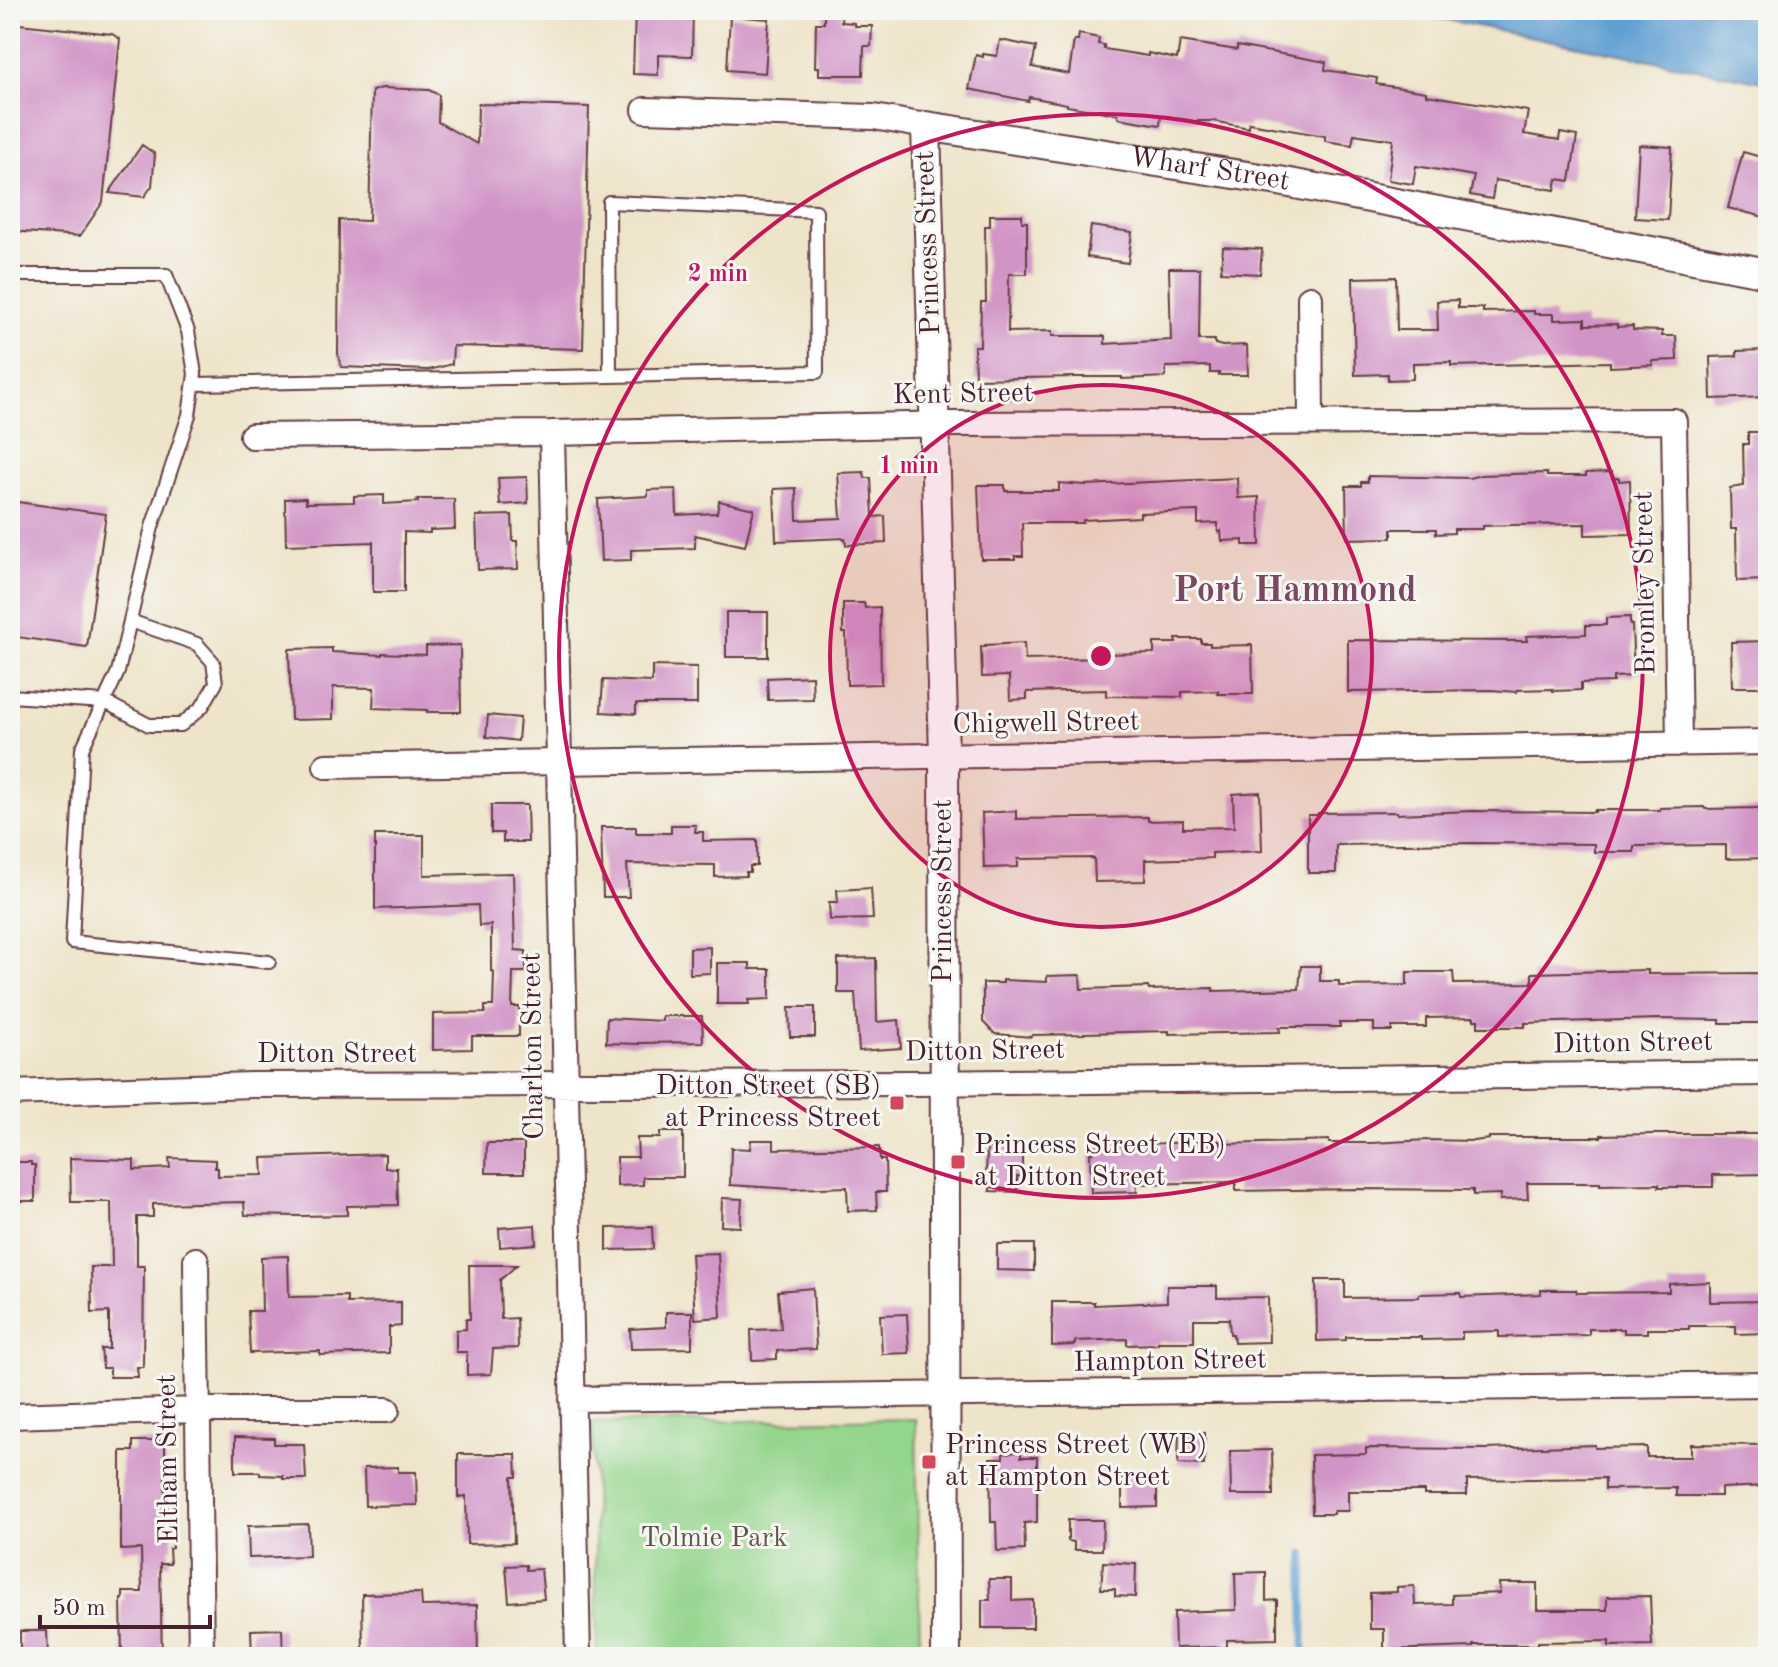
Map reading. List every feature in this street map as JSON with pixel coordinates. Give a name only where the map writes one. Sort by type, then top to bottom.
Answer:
[{"type":"street","name":"Wharf Street","points":[[645,110],[874,117],[1290,183],[1768,273]]},
{"type":"street","name":"Princess Street","points":[[926,126],[944,755],[946,1657]]},
{"type":"street","points":[[1310,298],[1311,421]]},
{"type":"street","name":"Kent Street","points":[[252,436],[1311,421],[1674,421]]},
{"type":"street","name":"Bromley Street","points":[[1674,421],[1679,744]]},
{"type":"street","name":"Charlton Street","points":[[552,433],[578,1657]]},
{"type":"street","name":"Chigwell Street","points":[[326,766],[1768,742]]},
{"type":"street","name":"Ditton Street","points":[[10,1093],[252,1085],[943,1082],[1768,1073]]},
{"type":"street","name":"Eltham Street","points":[[196,1260],[201,1657]]},
{"type":"street","name":"Hampton Street","points":[[572,1399],[1768,1384]]},
{"type":"street","points":[[10,1416],[198,1410],[387,1410]]},
{"type":"lane","points":[[194,384],[610,376],[817,372],[816,211],[609,202],[610,376]]},
{"type":"lane","points":[[10,275],[166,275],[188,331],[195,374],[189,415],[152,527],[118,672],[82,749],[72,942],[269,962]]},
{"type":"lane","points":[[10,696],[105,702],[149,725],[181,725],[202,707],[216,683],[213,662],[197,644],[130,621]]},
{"type":"green space","name":"Tolmie Park","points":[[916,1419],[920,1657],[597,1657],[593,1423]]},
{"type":"water","points":[[1364,10],[1768,10],[1768,83],[1421,15]]},
{"type":"building","points":[[635,10],[693,10],[692,56],[658,55],[658,75],[633,74]]},
{"type":"building","points":[[824,11],[842,11],[841,22],[872,26],[871,46],[864,46],[863,75],[819,75],[819,67],[815,67],[816,23],[824,23]]},
{"type":"building","points":[[730,16],[769,19],[765,73],[727,70]]},
{"type":"building","points":[[10,23],[112,34],[120,39],[103,202],[80,236],[10,231]]},
{"type":"building","points":[[1079,34],[1099,38],[1098,44],[1104,45],[1104,49],[1177,59],[1180,41],[1237,50],[1237,46],[1326,62],[1325,70],[1377,78],[1376,84],[1528,111],[1524,134],[1559,140],[1560,133],[1577,136],[1570,181],[1557,179],[1555,190],[1495,180],[1492,199],[1470,195],[1474,176],[1416,166],[1413,184],[1388,180],[1393,140],[1354,134],[1352,145],[1325,141],[1325,136],[1249,123],[1249,128],[1161,116],[1160,125],[1118,118],[1118,114],[1067,104],[1029,97],[1028,101],[969,89],[976,55],[997,56],[1000,40],[1036,47],[1032,67],[1069,74],[1074,40],[1078,40]]},
{"type":"building","points":[[382,88],[429,90],[439,95],[438,122],[477,144],[478,104],[589,107],[583,349],[453,346],[452,364],[429,370],[341,367],[338,354],[339,220],[369,221],[372,91]]},
{"type":"building","points":[[142,145],[155,154],[152,186],[144,197],[109,193]]},
{"type":"building","points":[[1639,145],[1672,147],[1668,220],[1635,218]]},
{"type":"building","points":[[1743,152],[1768,159],[1768,218],[1728,208]]},
{"type":"building","points":[[990,215],[1022,215],[1022,222],[1027,222],[1027,274],[1009,274],[1008,332],[1052,331],[1052,336],[1105,336],[1105,344],[1171,340],[1169,268],[1200,268],[1199,340],[1215,340],[1215,344],[1222,346],[1247,345],[1248,375],[1210,373],[1210,366],[1166,367],[1166,377],[975,379],[974,346],[980,346],[981,302],[986,302],[985,226],[990,226]]},
{"type":"building","points":[[1091,226],[1132,232],[1128,263],[1087,257]]},
{"type":"building","points":[[1223,247],[1262,249],[1260,274],[1221,272]]},
{"type":"building","points":[[1396,277],[1397,330],[1438,330],[1437,301],[1458,300],[1458,308],[1483,308],[1483,312],[1534,311],[1534,314],[1554,314],[1554,320],[1585,319],[1585,325],[1617,324],[1617,327],[1633,326],[1633,330],[1662,331],[1662,336],[1676,336],[1677,360],[1652,361],[1653,365],[1610,367],[1610,362],[1451,366],[1451,362],[1413,363],[1413,379],[1388,380],[1388,374],[1355,375],[1353,278]]},
{"type":"building","points":[[1768,350],[1768,397],[1711,399],[1710,357],[1737,356],[1737,351]]},
{"type":"building","points":[[1748,432],[1768,432],[1768,580],[1737,581],[1736,529],[1731,529],[1730,488],[1744,486],[1743,444],[1748,444]]},
{"type":"building","points":[[864,472],[865,478],[871,478],[873,517],[885,516],[886,543],[846,545],[845,538],[776,541],[774,489],[796,488],[797,520],[841,518],[838,473]]},
{"type":"building","points":[[1612,472],[1612,478],[1630,480],[1631,534],[1585,535],[1585,524],[1511,525],[1454,529],[1454,533],[1436,534],[1436,529],[1392,529],[1392,538],[1347,539],[1346,486],[1361,486],[1361,482],[1368,482],[1368,476],[1469,478],[1547,473],[1547,476],[1586,476],[1586,473]]},
{"type":"building","points":[[527,477],[528,503],[500,505],[498,478]]},
{"type":"building","points":[[1237,478],[1238,498],[1259,497],[1260,545],[1243,545],[1243,540],[1222,541],[1218,523],[1198,524],[1198,511],[1140,513],[1140,517],[1083,520],[1083,523],[1022,523],[1023,556],[1015,556],[1015,559],[981,559],[978,485],[1005,485],[1005,491],[1059,491],[1059,483],[1085,485]]},
{"type":"building","points":[[676,489],[677,515],[717,513],[719,501],[754,509],[745,546],[695,535],[695,548],[631,550],[631,560],[601,561],[598,499],[648,496],[648,490]]},
{"type":"building","points":[[384,495],[384,504],[418,502],[417,499],[454,499],[455,529],[430,530],[430,533],[404,532],[404,592],[373,592],[373,542],[286,545],[285,499],[306,498],[306,503],[354,502],[354,496]]},
{"type":"building","points":[[10,501],[106,514],[87,647],[10,636]]},
{"type":"building","points":[[512,515],[518,569],[478,570],[476,516]]},
{"type":"building","points":[[843,603],[864,603],[865,608],[880,607],[881,684],[847,685]]},
{"type":"building","points":[[726,612],[768,612],[768,657],[726,657]]},
{"type":"building","points":[[1630,617],[1634,676],[1613,677],[1613,682],[1581,683],[1581,690],[1348,692],[1348,640],[1527,641],[1526,636],[1586,634],[1586,625],[1606,625],[1606,618]]},
{"type":"building","points":[[1176,639],[1201,639],[1201,643],[1210,643],[1210,646],[1252,645],[1253,694],[1218,694],[1218,691],[1182,692],[1182,697],[1106,696],[1106,690],[1027,692],[1027,699],[1010,700],[1009,676],[982,677],[981,647],[985,645],[1024,643],[1025,660],[1102,658],[1102,654],[1154,653],[1154,643],[1176,643]]},
{"type":"building","points":[[1768,641],[1768,687],[1732,687],[1731,642]]},
{"type":"building","points":[[460,645],[461,712],[373,708],[374,688],[333,687],[333,719],[291,720],[289,649],[332,648],[332,652],[426,655],[426,646]]},
{"type":"building","points":[[652,666],[697,667],[697,704],[636,704],[636,714],[601,712],[603,680],[652,682]]},
{"type":"building","points":[[812,676],[813,699],[768,700],[767,678]]},
{"type":"building","points":[[488,715],[520,718],[518,741],[486,737]]},
{"type":"building","points":[[1260,792],[1262,851],[1212,853],[1212,858],[1145,860],[1145,881],[1095,882],[1094,858],[1018,859],[1018,867],[984,868],[982,813],[1016,811],[1016,819],[1148,817],[1148,821],[1183,820],[1183,828],[1234,827],[1233,794]]},
{"type":"building","points":[[491,805],[527,805],[528,842],[503,842],[503,833],[491,833]]},
{"type":"building","points":[[1759,808],[1759,812],[1768,812],[1768,858],[1726,859],[1726,845],[1634,846],[1634,852],[1594,852],[1594,844],[1336,845],[1336,873],[1308,873],[1308,815],[1318,813],[1595,812]]},
{"type":"building","points":[[671,825],[696,825],[695,832],[703,832],[703,841],[757,840],[757,866],[750,866],[746,876],[715,877],[715,865],[627,864],[629,897],[603,897],[601,827],[636,827],[636,833],[671,833]]},
{"type":"building","points":[[375,835],[424,835],[424,875],[513,873],[515,950],[526,951],[526,972],[513,972],[512,1007],[519,1007],[519,1036],[472,1036],[472,1049],[433,1050],[433,1014],[485,1013],[485,1006],[493,1006],[491,925],[479,926],[478,905],[375,909]]},
{"type":"building","points":[[871,888],[873,919],[830,920],[829,902],[838,902],[837,890]]},
{"type":"building","points":[[710,947],[710,973],[690,974],[690,948]]},
{"type":"building","points":[[876,958],[877,1022],[899,1020],[901,1048],[859,1051],[855,993],[838,993],[838,959]]},
{"type":"building","points":[[717,963],[750,963],[750,969],[770,969],[770,999],[748,1000],[749,1004],[717,1004]]},
{"type":"building","points":[[1301,966],[1320,966],[1320,981],[1339,981],[1339,986],[1407,985],[1407,972],[1453,972],[1454,984],[1532,983],[1532,973],[1648,970],[1648,974],[1766,973],[1767,1023],[1658,1019],[1478,1027],[1478,1020],[1474,1017],[1426,1018],[1426,1027],[1392,1027],[1392,1031],[1374,1031],[1374,1023],[1339,1023],[1340,1027],[1279,1027],[1280,1032],[1169,1034],[1169,1031],[1032,1037],[995,1034],[983,1022],[983,983],[1003,983],[1003,980],[1047,982],[1047,976],[1080,975],[1081,989],[1299,989]]},
{"type":"building","points":[[789,1007],[815,1007],[815,1037],[790,1037]]},
{"type":"building","points":[[662,1016],[702,1016],[703,1042],[606,1043],[607,1018],[662,1021]]},
{"type":"building","points":[[660,1132],[683,1132],[683,1177],[643,1177],[643,1185],[617,1186],[617,1157],[638,1157],[637,1138],[660,1138]]},
{"type":"building","points":[[1768,1134],[1768,1174],[1713,1175],[1713,1187],[1527,1183],[1528,1199],[1500,1200],[1501,1194],[1473,1195],[1473,1190],[1236,1191],[1236,1182],[1136,1184],[1137,1192],[1091,1193],[1090,1153],[1093,1153],[1093,1146],[1221,1141],[1221,1144],[1329,1140],[1329,1143],[1474,1141],[1489,1137]]},
{"type":"building","points":[[751,1140],[774,1140],[774,1149],[879,1147],[880,1160],[885,1160],[886,1192],[876,1192],[877,1210],[848,1211],[847,1187],[793,1189],[730,1185],[731,1148],[750,1149]]},
{"type":"building","points":[[487,1143],[524,1143],[524,1173],[486,1173]]},
{"type":"building","points":[[992,1144],[1022,1145],[1022,1176],[1017,1176],[1017,1192],[990,1191],[990,1176],[986,1176],[987,1148],[992,1148]]},
{"type":"building","points":[[385,1154],[385,1168],[397,1168],[398,1205],[347,1206],[347,1215],[300,1216],[245,1215],[244,1202],[153,1204],[153,1217],[137,1217],[137,1266],[144,1266],[143,1367],[137,1367],[138,1377],[110,1377],[110,1368],[103,1368],[101,1349],[109,1349],[109,1312],[92,1313],[91,1267],[112,1267],[111,1202],[71,1202],[70,1158],[134,1160],[134,1170],[170,1168],[169,1158],[215,1160],[218,1176],[263,1175],[262,1158]]},
{"type":"building","points":[[10,1162],[31,1162],[35,1165],[35,1201],[10,1201]]},
{"type":"building","points":[[722,1198],[742,1199],[740,1227],[721,1226]]},
{"type":"building","points":[[535,1225],[536,1244],[500,1247],[499,1228]]},
{"type":"building","points":[[652,1227],[653,1249],[607,1250],[607,1228]]},
{"type":"building","points":[[997,1244],[1034,1244],[1034,1271],[997,1270]]},
{"type":"building","points":[[718,1253],[721,1317],[695,1319],[691,1254]]},
{"type":"building","points":[[288,1256],[289,1297],[347,1296],[347,1303],[401,1302],[401,1326],[389,1327],[389,1353],[250,1353],[248,1311],[262,1311],[261,1257]]},
{"type":"building","points":[[469,1265],[517,1265],[500,1280],[501,1319],[517,1318],[518,1348],[493,1349],[491,1374],[467,1375],[467,1352],[456,1352],[456,1330],[466,1329],[466,1319],[470,1319]]},
{"type":"building","points":[[1316,1280],[1345,1280],[1345,1298],[1461,1293],[1461,1297],[1541,1294],[1541,1290],[1576,1290],[1577,1293],[1669,1292],[1669,1284],[1710,1282],[1710,1302],[1768,1301],[1768,1333],[1736,1334],[1736,1326],[1689,1326],[1689,1329],[1647,1329],[1647,1333],[1624,1333],[1624,1329],[1589,1329],[1589,1335],[1499,1337],[1499,1331],[1462,1332],[1462,1339],[1346,1337],[1346,1340],[1317,1341]]},
{"type":"building","points":[[1167,1286],[1217,1286],[1217,1298],[1268,1297],[1269,1342],[1234,1343],[1229,1319],[1194,1319],[1194,1342],[1127,1345],[1127,1339],[1075,1341],[1075,1345],[1052,1346],[1052,1302],[1094,1302],[1094,1305],[1167,1302]]},
{"type":"building","points":[[813,1288],[816,1349],[777,1351],[777,1359],[752,1360],[751,1330],[781,1329],[778,1291]]},
{"type":"building","points":[[666,1312],[692,1312],[692,1348],[631,1349],[630,1329],[666,1327]]},
{"type":"building","points":[[907,1314],[909,1353],[882,1354],[880,1315]]},
{"type":"building","points":[[1179,1432],[1205,1433],[1204,1465],[1178,1464]]},
{"type":"building","points":[[235,1437],[274,1438],[274,1444],[304,1444],[306,1479],[283,1479],[283,1476],[260,1475],[260,1472],[235,1472]]},
{"type":"building","points":[[133,1441],[165,1441],[165,1508],[168,1508],[169,1524],[172,1524],[172,1548],[169,1549],[170,1564],[160,1564],[162,1657],[122,1657],[123,1592],[142,1592],[141,1549],[121,1550],[121,1451],[133,1451]]},
{"type":"building","points":[[1691,1444],[1765,1445],[1768,1449],[1768,1486],[1721,1488],[1721,1496],[1676,1496],[1676,1488],[1605,1489],[1605,1478],[1467,1480],[1467,1495],[1424,1495],[1424,1491],[1348,1491],[1348,1511],[1312,1514],[1311,1455],[1366,1454],[1366,1448],[1486,1449],[1595,1445],[1595,1448],[1647,1447],[1647,1457],[1691,1457]]},
{"type":"building","points":[[1272,1450],[1273,1495],[1231,1495],[1230,1451]]},
{"type":"building","points":[[1021,1452],[1021,1457],[1037,1457],[1037,1522],[1024,1523],[1025,1550],[997,1551],[996,1522],[991,1522],[990,1458],[1003,1458],[1003,1453]]},
{"type":"building","points":[[458,1454],[516,1454],[517,1477],[512,1477],[514,1543],[467,1544],[466,1496],[458,1497]]},
{"type":"building","points":[[398,1467],[398,1472],[416,1472],[417,1505],[365,1506],[364,1468]]},
{"type":"building","points":[[1122,1476],[1157,1476],[1157,1507],[1122,1508]]},
{"type":"building","points":[[1068,1520],[1103,1520],[1102,1550],[1074,1550],[1074,1542],[1068,1541]]},
{"type":"building","points":[[308,1524],[309,1556],[249,1558],[248,1526]]},
{"type":"building","points":[[1103,1562],[1136,1564],[1135,1597],[1115,1596],[1115,1589],[1101,1589]]},
{"type":"building","points":[[526,1565],[526,1570],[541,1569],[544,1599],[509,1602],[506,1566]]},
{"type":"building","points":[[1266,1572],[1266,1601],[1277,1600],[1277,1639],[1227,1640],[1227,1647],[1175,1648],[1174,1612],[1236,1610],[1235,1573]]},
{"type":"building","points":[[989,1579],[1012,1579],[1012,1601],[1033,1600],[1033,1628],[982,1628],[982,1600],[990,1600]]},
{"type":"building","points":[[1499,1583],[1537,1583],[1537,1610],[1607,1610],[1607,1597],[1650,1596],[1652,1645],[1609,1646],[1609,1641],[1538,1642],[1538,1645],[1384,1650],[1384,1629],[1370,1629],[1370,1593],[1397,1592],[1397,1587],[1414,1586],[1415,1605],[1452,1604],[1452,1595],[1500,1593]]},
{"type":"building","points":[[421,1593],[422,1606],[477,1605],[478,1657],[375,1657],[375,1653],[363,1653],[362,1594]]},
{"type":"building","points":[[282,1629],[283,1657],[252,1657],[251,1630]]},
{"type":"building","points":[[20,1631],[47,1631],[48,1657],[20,1657]]},
{"type":"waterway","points":[[1304,1553],[1304,1657]]},
{"type":"place","name":"Ditton Street (SB) at Princess Street","points":[[897,1103]]},
{"type":"place","name":"Princess Street (EB) at Ditton Street","points":[[958,1162]]},
{"type":"place","name":"Princess Street (WB) at Hampton Street","points":[[929,1462]]},
{"type":"district","name":"Port Hammond","points":[[1295,592]]}]
